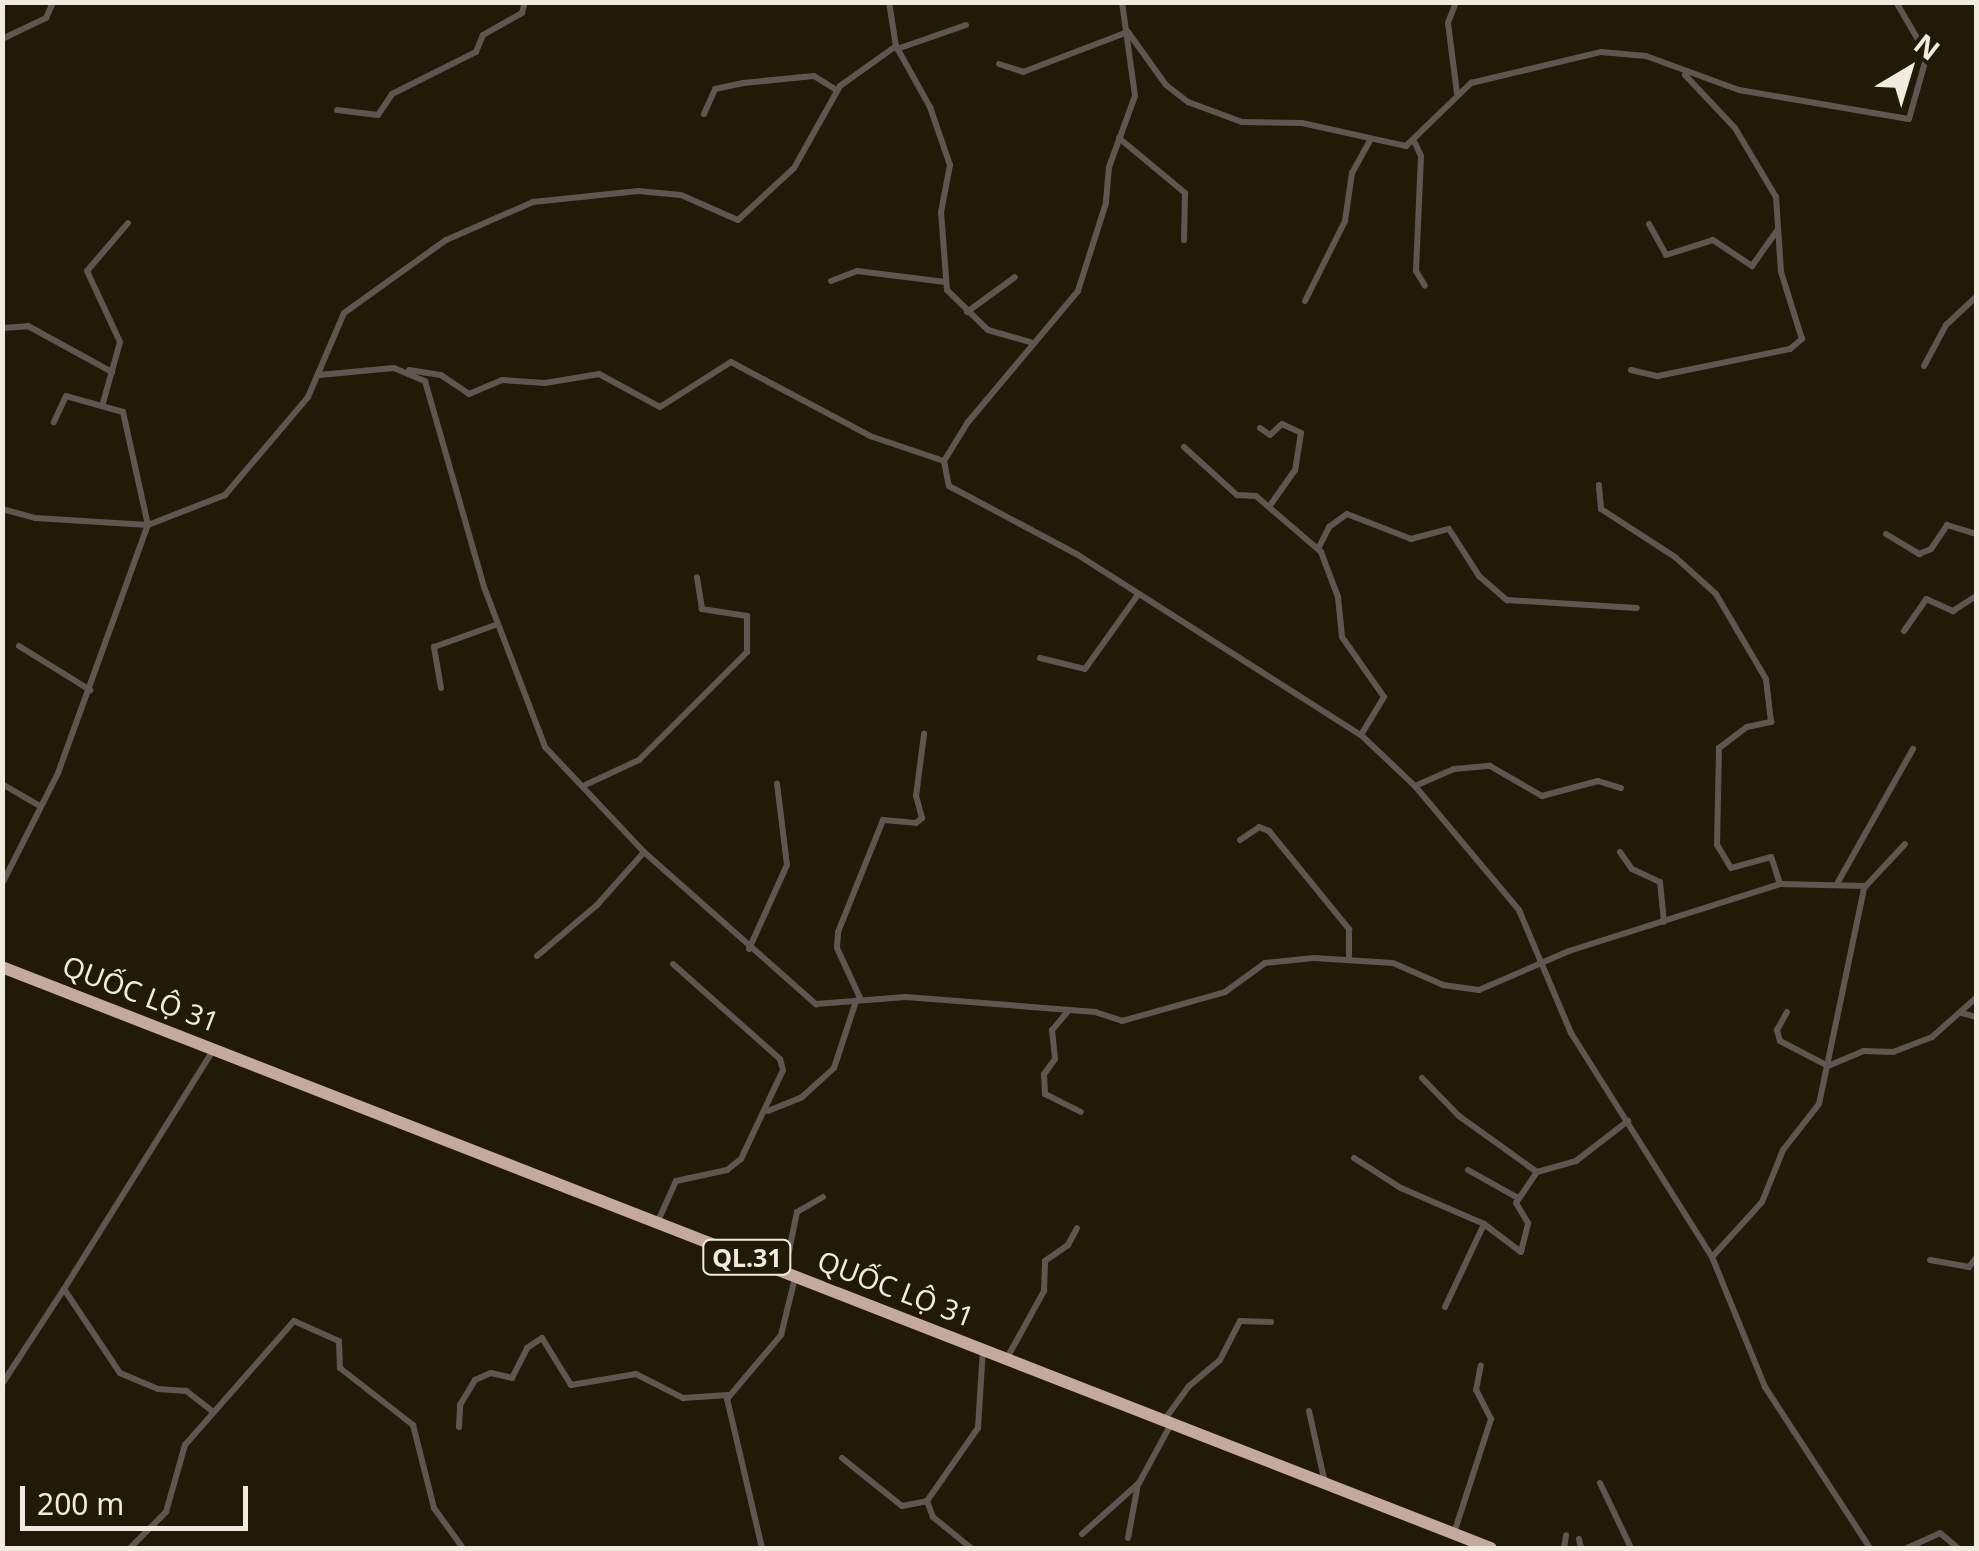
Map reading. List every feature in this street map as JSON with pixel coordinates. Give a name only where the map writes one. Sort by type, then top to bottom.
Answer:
[{"type":"highway","name":"QUỐC LỘ 31","points":[[2,967],[1491,1548]]},
{"type":"street","points":[[2,40],[46,18],[53,2]]},
{"type":"street","points":[[337,110],[378,115],[392,94],[476,52],[484,35],[522,13],[525,2]]},
{"type":"street","points":[[889,2],[897,48],[930,107],[950,164],[941,212],[945,282],[967,312],[992,332],[1030,342]]},
{"type":"street","points":[[944,461],[1030,342],[1078,292],[1136,89],[1122,2]]},
{"type":"street","points":[[1456,2],[1448,23],[1458,95]]},
{"type":"street","points":[[1415,143],[1424,124],[1458,95],[1509,70],[1600,52],[1646,56],[1739,90],[1910,119],[1927,56],[1896,2]]},
{"type":"street","points":[[2,509],[35,518],[148,525],[237,486],[319,375],[350,307],[446,240],[525,204],[668,192],[738,220],[794,168],[836,90],[897,48],[966,25]]},
{"type":"street","points":[[998,64],[1022,72],[1128,32]]},
{"type":"street","points":[[1128,32],[1170,90],[1188,102],[1242,122],[1302,123],[1371,139],[1415,143]]},
{"type":"street","points":[[1631,370],[1658,376],[1797,347],[1802,336],[1782,282],[1776,197],[1755,169],[1748,146],[1681,71]]},
{"type":"street","points":[[704,114],[712,92],[744,83],[814,76],[836,90]]},
{"type":"street","points":[[1119,138],[1185,192],[1184,240]]},
{"type":"street","points":[[1305,301],[1345,221],[1350,177],[1371,139]]},
{"type":"street","points":[[1415,143],[1421,156],[1416,270],[1425,286]]},
{"type":"street","points":[[103,404],[120,342],[88,271],[128,223]]},
{"type":"street","points":[[1649,224],[1666,255],[1713,240],[1752,266],[1778,226]]},
{"type":"street","points":[[832,281],[857,271],[945,282]]},
{"type":"street","points":[[967,312],[1016,277]]},
{"type":"street","points":[[1924,366],[1946,326],[1976,297]]},
{"type":"street","points":[[2,328],[28,326],[112,372]]},
{"type":"street","points":[[319,375],[405,370],[441,375],[469,394],[502,380],[604,375],[660,407],[732,362],[870,436],[944,461]]},
{"type":"street","points":[[405,370],[427,385],[498,624],[544,744],[644,852],[812,1003],[896,996],[1070,1010],[1131,1019],[1226,992],[1271,960],[1349,958],[1400,965],[1442,986],[1479,990],[1541,963],[1780,884],[1838,882],[1865,886]]},
{"type":"street","points":[[2,884],[90,690],[148,525],[124,414],[103,404],[63,398],[54,422]]},
{"type":"street","points":[[1260,428],[1270,436],[1282,424],[1302,434],[1295,470],[1268,508]]},
{"type":"street","points":[[1184,447],[1238,495],[1252,494],[1318,548],[1338,597],[1342,637],[1384,697],[1361,735]]},
{"type":"street","points":[[944,461],[953,490],[1078,555],[1361,735],[1415,786],[1517,906],[1572,1033],[1712,1257],[1766,1387],[1870,1548]]},
{"type":"street","points":[[1598,485],[1601,509],[1672,554],[1716,594],[1766,679],[1771,722],[1747,728],[1719,748],[1717,845],[1731,868],[1768,855],[1780,884]]},
{"type":"street","points":[[1318,548],[1329,527],[1347,514],[1411,539],[1450,529],[1479,576],[1506,600],[1637,608]]},
{"type":"street","points":[[1886,534],[1919,554],[1931,549],[1947,525],[1976,534]]},
{"type":"street","points":[[585,785],[650,751],[747,652],[747,616],[702,609],[697,577]]},
{"type":"street","points":[[1040,658],[1085,669],[1137,596]]},
{"type":"street","points":[[1904,631],[1926,599],[1953,611],[1976,596]]},
{"type":"street","points":[[441,688],[434,648],[498,624]]},
{"type":"street","points":[[20,646],[90,690]]},
{"type":"street","points":[[766,1111],[798,1100],[834,1068],[859,1000],[837,948],[838,932],[883,820],[916,823],[922,818],[916,796],[924,734]]},
{"type":"street","points":[[1838,882],[1913,749]]},
{"type":"street","points":[[1415,786],[1454,769],[1490,766],[1542,796],[1588,782],[1620,788]]},
{"type":"street","points":[[2,784],[40,806]]},
{"type":"street","points":[[749,950],[787,865],[777,784]]},
{"type":"street","points":[[1240,840],[1259,827],[1269,831],[1349,929],[1349,958]]},
{"type":"street","points":[[1712,1257],[1762,1202],[1783,1150],[1819,1104],[1865,886],[1904,844]]},
{"type":"street","points":[[538,956],[644,852]]},
{"type":"street","points":[[1620,852],[1632,869],[1660,882],[1664,922]]},
{"type":"street","points":[[658,1222],[673,1183],[736,1164],[766,1111],[782,1062],[673,964]]},
{"type":"street","points":[[1828,1066],[1862,1051],[1901,1050],[1938,1034],[1976,998]]},
{"type":"street","points":[[1070,1010],[1052,1030],[1055,1059],[1044,1074],[1045,1094],[1081,1112]]},
{"type":"street","points":[[1787,1012],[1777,1030],[1780,1041],[1828,1066]]},
{"type":"street","points":[[1962,1012],[1976,1018]]},
{"type":"street","points":[[2,1384],[214,1048]]},
{"type":"street","points":[[1422,1078],[1459,1116],[1536,1172]]},
{"type":"street","points":[[1354,1158],[1401,1188],[1484,1224],[1523,1251],[1528,1223],[1516,1206],[1536,1172],[1576,1160],[1628,1122]]},
{"type":"street","points":[[1468,1170],[1518,1198]]},
{"type":"street","points":[[458,1427],[460,1405],[475,1380],[491,1373],[512,1378],[527,1348],[542,1338],[571,1385],[636,1374],[683,1398],[728,1394],[781,1335],[797,1212],[823,1197]]},
{"type":"street","points":[[1445,1307],[1484,1224]]},
{"type":"street","points":[[1008,1358],[1044,1291],[1045,1261],[1068,1245],[1077,1228]]},
{"type":"street","points":[[1930,1260],[1968,1267],[1976,1258]]},
{"type":"street","points":[[64,1289],[120,1373],[190,1393],[212,1411]]},
{"type":"street","points":[[130,1548],[166,1512],[180,1454],[212,1411],[265,1361],[289,1322],[337,1339],[340,1368],[413,1425],[434,1508],[463,1548]]},
{"type":"street","points":[[1128,1538],[1139,1483],[1168,1419],[1220,1360],[1240,1322],[1272,1322]]},
{"type":"street","points":[[842,1458],[902,1506],[926,1501],[978,1428],[983,1348]]},
{"type":"street","points":[[1453,1534],[1491,1419],[1476,1390],[1481,1365]]},
{"type":"street","points":[[728,1394],[736,1458],[749,1472],[762,1548]]},
{"type":"street","points":[[1309,1411],[1325,1484]]},
{"type":"street","points":[[1082,1534],[1139,1483]]},
{"type":"street","points":[[1600,1483],[1631,1548]]},
{"type":"street","points":[[926,1501],[933,1517],[971,1548]]},
{"type":"street","points":[[1907,1548],[1935,1533],[1958,1548]]},
{"type":"street","points":[[1564,1548],[1566,1535]]},
{"type":"street","points":[[1579,1539],[1580,1548]]}]
